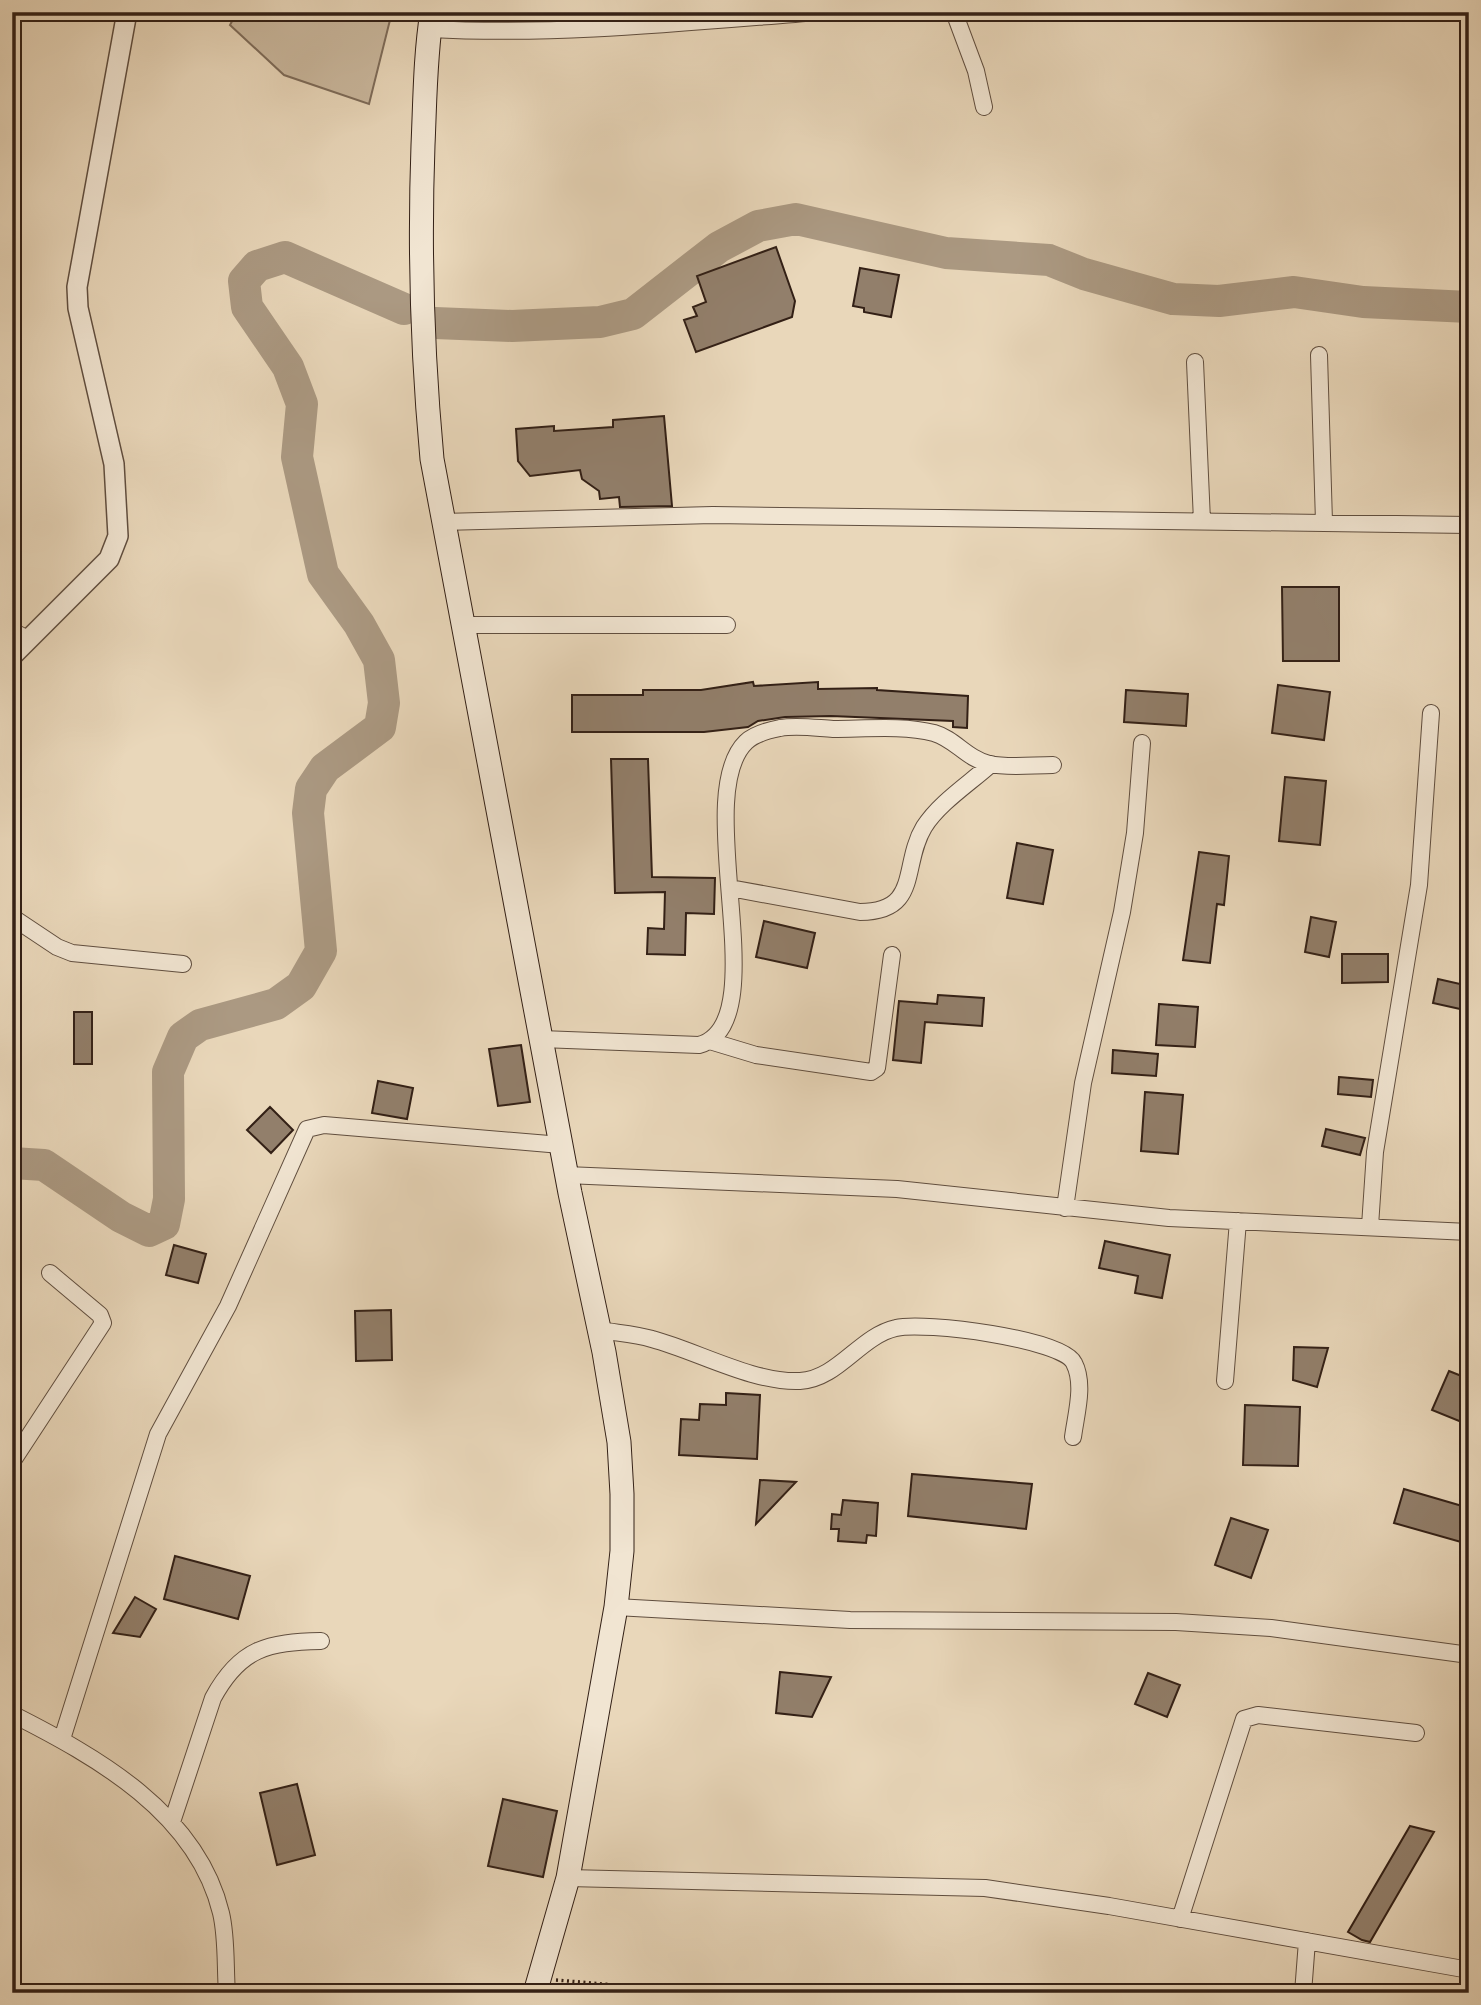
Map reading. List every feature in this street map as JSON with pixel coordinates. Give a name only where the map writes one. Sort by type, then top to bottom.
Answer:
[{"type":"main road","points":[[431,20],[419,253],[422,356],[432,459],[566,1175],[600,1330],[619,1442],[622,1494],[622,1551],[616,1607],[568,1878],[537,1986]]},
{"type":"street","points":[[12,656],[20,635],[109,559],[118,536],[114,464],[78,308],[77,287],[127,12]]},
{"type":"street","points":[[431,20],[499,30],[647,24],[819,12]]},
{"type":"street","points":[[954,12],[976,71],[984,107]]},
{"type":"street","points":[[1319,355],[1324,522]]},
{"type":"street","points":[[1195,362],[1202,522]]},
{"type":"street","points":[[442,522],[713,515],[1469,525]]},
{"type":"street","points":[[462,625],[727,625]]},
{"type":"street","points":[[1370,1226],[1375,1152],[1419,886],[1431,713]]},
{"type":"street","points":[[713,1042],[725,1024],[733,992],[726,842],[727,788],[736,755],[748,740],[783,727],[935,733],[951,741],[964,754],[991,764],[1053,765]]},
{"type":"street","points":[[1065,1208],[1083,1083],[1122,912],[1133,846],[1142,743]]},
{"type":"street","points":[[730,888],[860,912],[880,912],[894,905],[902,895],[922,829],[991,764]]},
{"type":"street","points":[[12,917],[57,947],[72,953],[183,964]]},
{"type":"street","points":[[541,1039],[699,1045],[713,1042],[756,1055],[871,1072],[877,1068],[882,1049],[892,955]]},
{"type":"street","points":[[62,1739],[158,1434],[228,1306],[307,1129],[324,1125],[561,1145]]},
{"type":"street","points":[[566,1175],[897,1189],[1065,1208],[1238,1221],[1469,1232]]},
{"type":"street","points":[[1225,1381],[1238,1221]]},
{"type":"street","points":[[12,1462],[103,1323],[100,1315],[50,1273]]},
{"type":"street","points":[[600,1330],[651,1338],[730,1366],[789,1381],[821,1376],[878,1335],[896,1328],[921,1326],[967,1329],[1059,1350],[1073,1360],[1080,1378],[1073,1437]]},
{"type":"street","points":[[616,1607],[850,1619],[1176,1622],[1271,1628],[1469,1655]]},
{"type":"street","points":[[172,1822],[211,1705],[221,1684],[258,1648],[283,1641],[321,1641]]},
{"type":"street","points":[[12,1713],[62,1739],[129,1784],[172,1822],[204,1868],[222,1915],[227,1993]]},
{"type":"street","points":[[1180,1919],[1244,1719],[1258,1715],[1416,1733]]},
{"type":"street","points":[[568,1878],[985,1888],[1041,1895],[1469,1970]]},
{"type":"street","points":[[1303,1993],[1307,1941]]},
{"type":"path","points":[[537,1986],[710,1993]]},
{"type":"shaded area","points":[[237,12],[378,12],[390,20],[369,104],[284,75],[230,25]]},
{"type":"building","points":[[776,247],[795,301],[792,317],[696,352],[684,320],[697,316],[693,307],[706,302],[697,276]]},
{"type":"building","points":[[860,268],[899,275],[891,317],[864,312],[864,308],[853,306]]},
{"type":"building","points":[[664,416],[672,506],[620,507],[619,497],[600,499],[599,491],[582,479],[580,470],[530,476],[518,461],[516,429],[554,426],[554,431],[613,427],[613,420]]},
{"type":"building","points":[[1282,587],[1339,587],[1339,661],[1283,661]]},
{"type":"building","points":[[753,682],[754,686],[818,682],[818,689],[877,688],[968,696],[967,728],[953,727],[953,721],[831,716],[785,717],[758,721],[748,727],[704,732],[572,732],[572,695],[643,695],[643,690],[701,690]]},
{"type":"building","points":[[1278,685],[1330,692],[1324,740],[1272,733]]},
{"type":"building","points":[[1126,690],[1188,694],[1186,726],[1124,722]]},
{"type":"building","points":[[611,759],[648,759],[652,877],[715,878],[714,914],[686,913],[685,955],[647,954],[648,928],[664,929],[665,892],[615,893]]},
{"type":"building","points":[[1285,777],[1326,781],[1320,845],[1279,841]]},
{"type":"building","points":[[1017,843],[1053,850],[1043,904],[1007,898]]},
{"type":"building","points":[[1199,852],[1229,856],[1224,905],[1217,904],[1210,963],[1183,960]]},
{"type":"building","points":[[1311,917],[1336,922],[1329,957],[1305,952]]},
{"type":"building","points":[[764,921],[815,933],[807,968],[756,957]]},
{"type":"building","points":[[1342,954],[1388,954],[1388,982],[1342,983]]},
{"type":"building","points":[[1438,979],[1469,986],[1469,1011],[1433,1003]]},
{"type":"building","points":[[938,995],[984,998],[982,1026],[925,1022],[921,1063],[893,1060],[899,1001],[937,1004]]},
{"type":"building","points":[[1159,1004],[1198,1007],[1195,1047],[1156,1045]]},
{"type":"building","points":[[74,1012],[92,1012],[92,1064],[74,1064]]},
{"type":"building","points":[[521,1045],[530,1102],[498,1106],[489,1049]]},
{"type":"building","points":[[1113,1050],[1158,1054],[1156,1076],[1112,1073]]},
{"type":"building","points":[[1339,1077],[1373,1080],[1371,1097],[1338,1094]]},
{"type":"building","points":[[378,1081],[413,1088],[407,1119],[372,1113]]},
{"type":"building","points":[[1145,1092],[1183,1095],[1178,1154],[1141,1151]]},
{"type":"building","points":[[270,1107],[293,1130],[271,1153],[247,1130]]},
{"type":"building","points":[[1326,1129],[1365,1138],[1360,1155],[1322,1146]]},
{"type":"building","points":[[1105,1241],[1170,1255],[1162,1298],[1135,1293],[1138,1276],[1099,1268]]},
{"type":"building","points":[[174,1245],[206,1254],[198,1283],[166,1275]]},
{"type":"building","points":[[391,1310],[392,1360],[356,1361],[355,1311]]},
{"type":"building","points":[[1294,1347],[1328,1348],[1317,1387],[1293,1380]]},
{"type":"building","points":[[1449,1371],[1469,1379],[1469,1425],[1432,1410]]},
{"type":"building","points":[[726,1393],[760,1395],[757,1459],[679,1455],[681,1419],[699,1420],[700,1404],[726,1405]]},
{"type":"building","points":[[1245,1405],[1300,1407],[1298,1466],[1243,1465]]},
{"type":"building","points":[[912,1474],[1032,1484],[1026,1529],[908,1516]]},
{"type":"building","points":[[760,1480],[796,1482],[756,1524]]},
{"type":"building","points":[[1404,1489],[1469,1508],[1461,1542],[1394,1523]]},
{"type":"building","points":[[843,1500],[878,1503],[876,1536],[867,1535],[866,1543],[838,1541],[839,1529],[831,1529],[832,1514],[841,1515]]},
{"type":"building","points":[[1231,1518],[1268,1530],[1251,1578],[1215,1565]]},
{"type":"building","points":[[175,1556],[250,1576],[238,1619],[164,1599]]},
{"type":"building","points":[[135,1597],[156,1609],[140,1637],[113,1633]]},
{"type":"building","points":[[780,1672],[831,1677],[812,1717],[776,1713]]},
{"type":"building","points":[[1148,1673],[1180,1685],[1167,1717],[1135,1704]]},
{"type":"building","points":[[297,1784],[315,1855],[277,1865],[260,1793]]},
{"type":"building","points":[[503,1799],[557,1811],[543,1877],[488,1866]]},
{"type":"building","points":[[1410,1826],[1434,1832],[1370,1942],[1362,1940],[1348,1932]]},
{"type":"waterway","points":[[435,323],[512,326],[600,322],[633,314],[719,247],[758,226],[796,219],[946,253],[1049,260],[1084,274],[1173,299],[1219,301],[1294,292],[1363,302],[1469,307]]},
{"type":"waterway","points":[[12,1163],[44,1165],[121,1217],[149,1231],[164,1224],[169,1199],[168,1072],[183,1037],[200,1025],[276,1004],[301,986],[321,951],[308,813],[311,789],[325,768],[380,727],[384,703],[379,660],[359,624],[323,574],[297,457],[302,404],[288,367],[247,307],[244,281],[257,266],[285,257],[404,309]]}]
